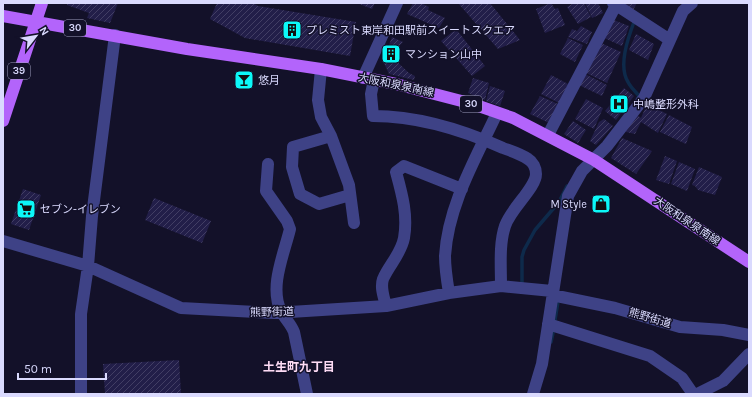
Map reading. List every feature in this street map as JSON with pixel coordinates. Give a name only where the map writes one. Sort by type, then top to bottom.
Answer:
[{"type":"main road","name":"39","points":[[3,121],[42,3]]},
{"type":"main road","name":"大阪和泉泉南線","points":[[3,16],[187,49],[321,69],[451,98],[497,113],[548,135],[594,160],[749,262]]},
{"type":"street","points":[[396,3],[368,79],[373,116],[407,119],[441,126],[484,140],[529,159],[535,167],[536,175],[533,186],[512,210],[505,226],[502,244],[501,286]]},
{"type":"street","points":[[533,394],[542,364],[568,196],[582,171],[607,146],[644,98],[683,11],[692,3]]},
{"type":"street","points":[[548,135],[614,4],[670,40]]},
{"type":"street","points":[[81,394],[81,314],[115,35]]},
{"type":"street","points":[[321,69],[318,100],[321,117],[331,136],[349,185],[354,223]]},
{"type":"street","points":[[449,293],[445,256],[450,227],[462,189],[497,113]]},
{"type":"street","points":[[331,136],[293,147],[292,167],[300,194],[319,204],[350,195]]},
{"type":"street","points":[[268,164],[266,191],[287,221],[290,229],[276,295],[281,312],[290,323],[294,332],[307,394]]},
{"type":"street","points":[[386,306],[382,290],[383,279],[396,258],[404,239],[405,207],[396,172],[404,166],[462,189]]},
{"type":"street","name":"熊野街道","points":[[3,241],[88,266],[181,308],[281,312],[386,306],[449,293],[501,286],[552,293],[615,308],[680,327],[723,330],[749,335]]},
{"type":"street","points":[[548,324],[650,356],[682,378],[693,394]]},
{"type":"street","points":[[697,394],[723,382],[749,354]]},
{"type":"building","points":[[68,3],[118,3],[110,23],[87,18],[89,13],[67,5]]},
{"type":"building","name":"プレミスト東岸和田駅前スイートスクエア","points":[[217,3],[253,3],[258,6],[356,22],[350,56],[245,38],[210,19]]},
{"type":"building","points":[[357,3],[375,3],[372,9]]},
{"type":"building","points":[[413,3],[421,3],[429,7],[428,10],[445,18],[439,28],[407,14]]},
{"type":"building","points":[[458,3],[490,3],[520,40],[498,49]]},
{"type":"building","points":[[551,3],[555,9],[558,8],[565,25],[545,33],[536,9]]},
{"type":"building","points":[[574,3],[584,3],[591,17],[578,24],[567,7]]},
{"type":"building","points":[[585,3],[598,3],[603,13],[592,18]]},
{"type":"building","points":[[624,3],[637,3],[633,10]]},
{"type":"building","points":[[611,19],[629,26],[622,46],[602,37]]},
{"type":"building","points":[[581,26],[592,32],[587,44],[568,37],[572,29],[577,31]]},
{"type":"building","points":[[456,29],[485,66],[472,76],[441,41]]},
{"type":"building","points":[[636,34],[654,44],[648,60],[629,50]]},
{"type":"building","name":"マンション山中","points":[[392,37],[403,42],[397,48],[394,59],[409,73],[415,76],[414,80],[389,74],[383,61]]},
{"type":"building","points":[[568,38],[583,45],[575,62],[560,54]]},
{"type":"building","points":[[601,43],[621,52],[607,83],[586,73]]},
{"type":"building","points":[[585,74],[607,85],[602,96],[579,85]]},
{"type":"building","points":[[551,75],[568,84],[559,103],[541,94]]},
{"type":"building","points":[[473,78],[489,83],[485,100],[468,93]]},
{"type":"building","points":[[490,86],[505,91],[500,106],[486,101]]},
{"type":"building","points":[[624,88],[634,96],[616,120],[605,111]]},
{"type":"building","points":[[540,96],[558,104],[549,123],[530,114]]},
{"type":"building","points":[[586,99],[603,108],[594,129],[575,119]]},
{"type":"building","points":[[647,104],[667,114],[658,133],[641,122],[635,134],[626,132],[626,129],[637,115],[641,118]]},
{"type":"building","points":[[669,115],[692,127],[686,144],[660,132]]},
{"type":"building","points":[[604,119],[613,126],[596,145],[590,141],[599,122]]},
{"type":"building","points":[[573,121],[586,130],[578,143],[564,134]]},
{"type":"building","points":[[622,138],[652,151],[636,174],[611,158]]},
{"type":"building","points":[[665,156],[677,161],[669,184],[656,180]]},
{"type":"building","points":[[679,162],[695,169],[687,191],[671,184]]},
{"type":"building","points":[[699,167],[722,177],[715,195],[698,190],[692,185]]},
{"type":"building","name":"セブン-イレブン","points":[[23,189],[41,195],[29,230],[11,224]]},
{"type":"building","points":[[154,198],[211,221],[202,243],[145,220]]},
{"type":"building","points":[[179,360],[181,394],[105,394],[103,364]]},
{"type":"waterway","points":[[634,22],[625,52],[624,68],[628,82],[640,97],[638,98]]},
{"type":"waterway","points":[[522,283],[522,257],[524,250],[535,230],[559,202],[567,186]]},
{"type":"waterway","points":[[555,320],[558,302]]},
{"type":"waterway","points":[[551,342],[553,333]]},
{"type":"place","name":"プレミスト東岸和田駅前スイートスクエア","points":[[292,30]]},
{"type":"place","name":"マンション山中","points":[[391,54]]},
{"type":"place","name":"悠月","points":[[244,80]]},
{"type":"place","name":"中嶋整形外科","points":[[619,104]]},
{"type":"place","name":"M Style","points":[[601,204]]},
{"type":"place","name":"セブン-イレブン","points":[[26,209]]},
{"type":"district","name":"土生町九丁目","points":[[299,367]]}]
